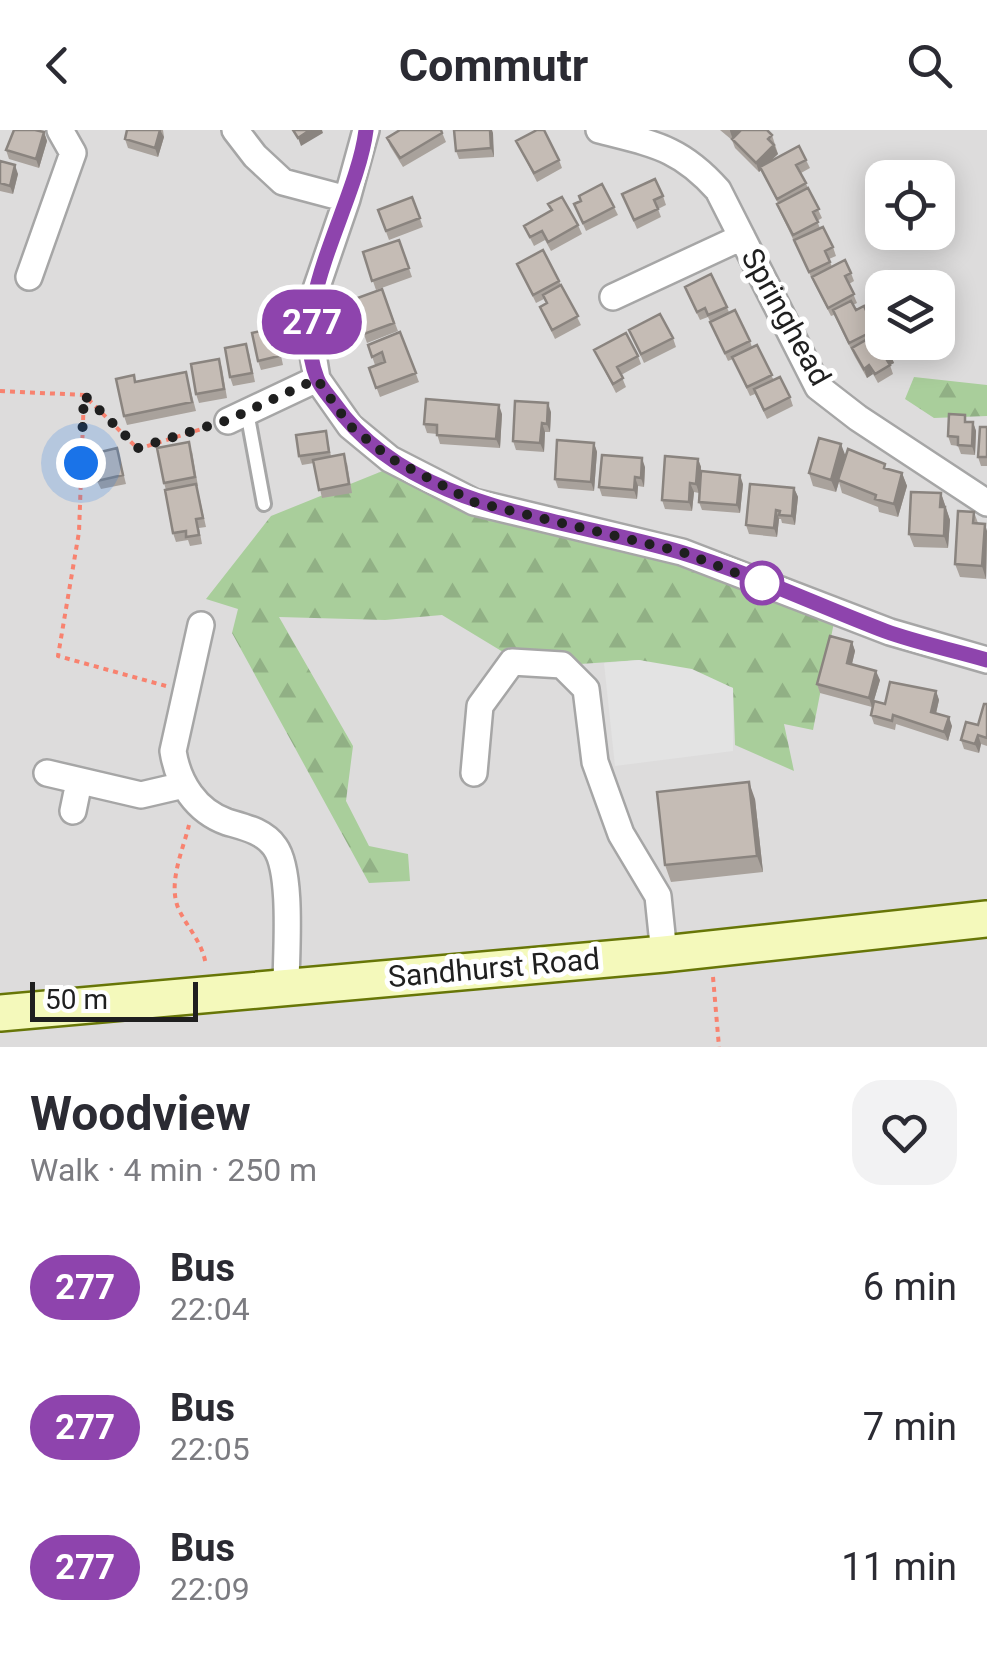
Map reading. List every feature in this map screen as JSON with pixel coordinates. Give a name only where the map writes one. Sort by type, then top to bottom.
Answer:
[{"type":"street","points":[[29,277],[73,153],[60,130]]},
{"type":"street","points":[[235,130],[283,182],[347,199]]},
{"type":"street","points":[[366,130],[314,295],[310,342],[317,379],[350,426],[390,458],[474,502],[682,552],[890,632],[987,660]]},
{"type":"street","name":"Springhead","points":[[599,130],[664,146],[696,164],[718,190],[818,387],[987,503]]},
{"type":"street","points":[[613,297],[742,237]]},
{"type":"street","points":[[238,416],[317,379]]},
{"type":"street","points":[[201,625],[173,751],[176,768],[199,807],[224,821],[252,828],[275,846],[286,879],[286,987]]},
{"type":"street","points":[[474,773],[480,706],[512,662],[562,665],[586,689],[595,762],[621,834],[658,896],[664,954]]},
{"type":"street","points":[[47,773],[141,795],[190,793]]},
{"type":"street","points":[[73,811],[78,782]]},
{"type":"street","name":"Sandhurst Road","points":[[0,1014],[664,954],[987,920]]},
{"type":"lane","points":[[238,416],[264,504]]},
{"type":"path","points":[[0,391],[84,395],[138,448],[238,416]]},
{"type":"path","points":[[84,395],[78,532],[58,656],[186,690]]},
{"type":"path","points":[[190,793],[175,893],[179,910],[204,952],[210,994]]},
{"type":"path","points":[[710,949],[719,1047]]},
{"type":"shaded area","points":[[0,130],[987,130],[987,1047],[0,1047]]},
{"type":"shaded area","points":[[639,660],[692,669],[733,688],[733,751],[615,766],[604,663]]},
{"type":"green space","points":[[914,377],[987,385],[987,416],[934,418],[905,399]]},
{"type":"green space","points":[[385,470],[681,560],[835,617],[813,730],[784,724],[794,771],[735,745],[733,688],[639,660],[580,664],[562,657],[508,655],[442,615],[385,620],[279,617],[353,746],[346,801],[369,846],[408,854],[410,881],[369,883],[232,633],[238,609],[206,599],[271,516]]},
{"type":"building","points":[[14,130],[44,132],[36,159],[6,150]]},
{"type":"building","points":[[127,130],[160,130],[155,148],[125,139]]},
{"type":"building","points":[[293,130],[310,130],[298,138]]},
{"type":"building","points":[[400,130],[442,133],[400,158],[387,138]]},
{"type":"building","points":[[454,130],[490,130],[491,148],[456,151]]},
{"type":"building","points":[[544,130],[559,160],[534,173],[516,141]]},
{"type":"building","points":[[741,130],[767,130],[772,135],[768,139],[774,145],[756,163],[732,139]]},
{"type":"building","points":[[799,146],[806,160],[796,165],[806,183],[777,199],[760,167]]},
{"type":"building","points":[[0,161],[15,165],[10,186],[0,183]]},
{"type":"building","points":[[655,179],[663,196],[654,200],[658,209],[634,220],[622,194]]},
{"type":"building","points":[[602,184],[614,207],[583,223],[574,204],[581,201],[579,196]]},
{"type":"building","points":[[808,188],[819,209],[813,212],[818,222],[793,235],[777,204]]},
{"type":"building","points":[[412,197],[420,218],[386,231],[378,210]]},
{"type":"building","points":[[562,197],[578,225],[548,242],[542,231],[530,237],[524,226],[552,210],[548,204]]},
{"type":"building","points":[[823,227],[833,247],[825,251],[830,262],[809,272],[794,240]]},
{"type":"building","points":[[399,240],[409,268],[372,281],[363,252]]},
{"type":"building","points":[[543,250],[559,281],[533,295],[517,264]]},
{"type":"building","points":[[845,260],[851,273],[845,276],[854,294],[828,308],[812,277]]},
{"type":"building","points":[[711,274],[727,307],[708,315],[705,308],[697,312],[685,287]]},
{"type":"building","points":[[561,285],[578,316],[552,330],[540,307],[547,303],[543,295]]},
{"type":"building","points":[[382,289],[394,323],[364,334],[352,300]]},
{"type":"building","points":[[851,301],[856,310],[864,306],[865,335],[849,343],[833,310]]},
{"type":"building","points":[[735,310],[750,341],[725,353],[710,322]]},
{"type":"building","points":[[660,314],[673,338],[641,354],[629,330]]},
{"type":"building","points":[[274,328],[279,356],[258,361],[252,333]]},
{"type":"building","points":[[400,332],[416,373],[376,388],[369,368],[385,362],[382,352],[372,357],[368,345]]},
{"type":"building","points":[[626,333],[638,356],[617,367],[623,378],[613,384],[594,350]]},
{"type":"building","points":[[865,340],[865,360],[887,360],[890,365],[875,374],[869,365],[864,369],[852,348]]},
{"type":"building","points":[[246,344],[252,373],[230,377],[225,348]]},
{"type":"building","points":[[757,345],[772,375],[747,387],[732,357]]},
{"type":"building","points":[[219,359],[224,389],[196,394],[191,364]]},
{"type":"building","points":[[186,372],[192,402],[124,416],[116,379],[134,375],[135,382]]},
{"type":"building","points":[[780,377],[790,397],[764,410],[754,389]]},
{"type":"building","points":[[426,399],[499,405],[496,439],[437,435],[437,425],[424,424]]},
{"type":"building","points":[[515,401],[548,403],[547,424],[542,423],[540,443],[513,441]]},
{"type":"building","points":[[949,414],[965,415],[965,422],[973,422],[972,446],[958,445],[958,437],[948,436]]},
{"type":"building","points":[[980,427],[987,427],[987,457],[978,457]]},
{"type":"building","points":[[326,431],[329,452],[299,456],[296,435]]},
{"type":"building","points":[[819,438],[841,444],[831,480],[809,473]]},
{"type":"building","points":[[557,440],[594,443],[591,482],[555,479]]},
{"type":"building","points":[[189,442],[195,477],[164,483],[157,448]]},
{"type":"building","points":[[117,448],[123,475],[97,481],[92,454]]},
{"type":"building","points":[[848,449],[902,473],[894,504],[838,480]]},
{"type":"building","points":[[344,454],[349,484],[319,490],[313,460]]},
{"type":"building","points":[[602,455],[642,458],[641,478],[635,477],[634,490],[599,487]]},
{"type":"building","points":[[665,456],[698,459],[696,484],[690,483],[689,502],[662,500]]},
{"type":"building","points":[[701,471],[740,475],[737,505],[699,502]]},
{"type":"building","points":[[196,484],[203,518],[196,519],[199,535],[173,533],[165,490]]},
{"type":"building","points":[[750,484],[794,488],[792,516],[779,515],[776,510],[774,528],[746,525]]},
{"type":"building","points":[[911,492],[941,493],[940,507],[945,507],[944,536],[909,534]]},
{"type":"building","points":[[958,511],[974,512],[973,523],[985,524],[982,566],[955,564]]},
{"type":"building","points":[[830,636],[852,642],[847,663],[876,671],[869,698],[817,684]]},
{"type":"building","points":[[890,682],[936,691],[931,712],[949,717],[944,732],[893,715],[892,721],[871,715],[874,701],[885,704]]},
{"type":"building","points":[[984,704],[987,738],[978,735],[975,744],[961,740],[966,722],[978,725]]},
{"type":"building","points":[[749,782],[757,856],[665,865],[657,792]]},
{"type":"bus line","name":"277","points":[[366,130],[314,295],[310,342],[317,379],[350,426],[390,458],[474,502],[682,552],[890,632],[987,660]]},
{"type":"route","points":[[81,463],[84,395],[138,448],[228,420],[317,379],[350,426],[390,458],[474,502],[682,552],[762,583]]}]
